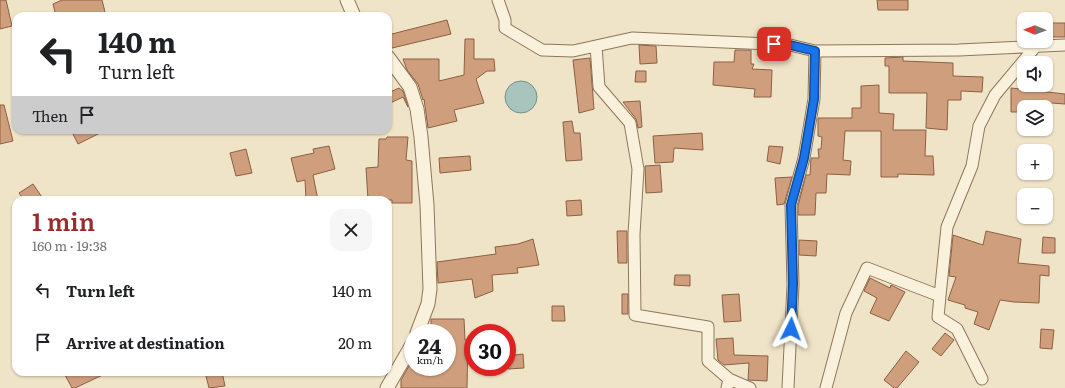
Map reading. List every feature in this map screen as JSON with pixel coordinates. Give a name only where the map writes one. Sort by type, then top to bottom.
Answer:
[{"type":"street","points":[[347,0],[352,12]]},
{"type":"street","points":[[498,0],[505,20],[505,28],[542,50],[573,51],[632,38],[790,45],[815,51],[960,50],[1017,47]]},
{"type":"street","points":[[1053,45],[1065,45]]},
{"type":"street","points":[[596,46],[599,87],[630,123],[638,168],[634,234],[635,315],[708,327],[708,361],[728,383],[750,388]]},
{"type":"street","points":[[982,379],[957,329],[938,317],[947,227],[972,166],[979,126],[995,95],[1034,48]]},
{"type":"street","points":[[788,388],[793,284],[791,205],[804,158],[814,99],[815,51]]},
{"type":"street","points":[[392,62],[410,87],[417,109],[421,137],[427,205],[430,289],[428,304],[420,324]]},
{"type":"street","points":[[826,388],[846,314],[867,268],[940,296]]},
{"type":"street","points":[[387,388],[404,359]]},
{"type":"water","points":[[518,81],[524,81],[533,85],[537,97],[533,109],[524,113],[518,113],[509,109],[505,100],[505,94],[509,85]]},
{"type":"building","points":[[0,0],[6,0],[12,26],[0,29]]},
{"type":"building","points":[[62,0],[102,0],[105,12],[55,12],[53,4]]},
{"type":"building","points":[[877,0],[908,0],[908,10],[878,10]]},
{"type":"building","points":[[447,20],[451,34],[392,48],[392,34]]},
{"type":"building","points":[[1053,23],[1065,23],[1065,37],[1053,37]]},
{"type":"building","points":[[465,39],[474,39],[474,59],[494,59],[495,71],[487,71],[476,79],[484,103],[454,110],[457,121],[428,128],[424,99],[423,100],[418,84],[407,70],[403,59],[439,59],[439,81],[464,75]]},
{"type":"building","points":[[639,45],[656,46],[657,63],[640,64]]},
{"type":"building","points":[[735,50],[751,50],[751,64],[754,64],[752,69],[772,70],[771,97],[754,97],[755,89],[713,85],[714,62],[734,62]]},
{"type":"building","points":[[903,57],[903,61],[953,63],[953,76],[983,77],[982,92],[961,91],[961,100],[948,100],[947,130],[926,128],[927,93],[889,93],[889,66],[885,66],[885,58]]},
{"type":"building","points":[[590,58],[594,109],[579,113],[573,60]]},
{"type":"building","points":[[636,71],[646,71],[646,82],[635,82]]},
{"type":"building","points":[[879,85],[879,113],[894,114],[893,130],[926,130],[925,156],[933,156],[934,175],[898,174],[898,177],[881,177],[881,131],[845,131],[843,160],[851,161],[850,175],[827,174],[826,193],[816,193],[815,215],[798,215],[798,206],[806,175],[810,175],[811,158],[819,158],[818,149],[821,149],[822,137],[818,136],[818,118],[852,118],[852,108],[861,108],[861,86]]},
{"type":"building","points":[[399,88],[403,91],[408,107],[403,97],[392,102],[392,91]]},
{"type":"building","points":[[1011,88],[1017,89],[1017,92],[1047,92],[1065,94],[1065,104],[1053,103],[1053,100],[1017,100],[1017,112],[1011,112]]},
{"type":"building","points":[[640,101],[642,127],[638,128],[636,119],[623,102]]},
{"type":"building","points":[[0,105],[4,105],[13,141],[0,144]]},
{"type":"building","points":[[572,121],[574,133],[580,133],[582,160],[566,161],[563,122]]},
{"type":"building","points":[[702,133],[703,150],[674,148],[673,162],[655,163],[653,136]]},
{"type":"building","points":[[73,134],[98,134],[78,144]]},
{"type":"building","points":[[387,137],[408,137],[406,160],[412,161],[412,203],[392,203],[392,196],[368,196],[366,168],[378,167],[379,139],[386,139]]},
{"type":"building","points":[[329,146],[335,169],[313,175],[317,196],[306,196],[305,180],[297,182],[291,158],[314,153],[313,149]]},
{"type":"building","points":[[769,146],[783,147],[780,164],[767,161]]},
{"type":"building","points":[[246,149],[252,173],[236,176],[230,153]]},
{"type":"building","points":[[470,156],[471,170],[440,173],[439,158]]},
{"type":"building","points":[[660,165],[662,192],[646,193],[645,166]]},
{"type":"building","points":[[792,177],[784,204],[777,205],[775,178]]},
{"type":"building","points":[[33,184],[41,196],[21,196],[19,193]]},
{"type":"building","points":[[581,200],[582,215],[567,216],[566,201]]},
{"type":"building","points":[[617,231],[627,231],[627,263],[618,263]]},
{"type":"building","points":[[986,231],[1021,239],[1018,263],[1049,266],[1049,276],[1040,275],[1039,303],[1000,300],[989,330],[974,324],[978,312],[965,308],[965,305],[948,300],[956,277],[949,276],[953,235],[983,245]]},
{"type":"building","points":[[1043,237],[1055,238],[1055,253],[1042,253]]},
{"type":"building","points":[[533,239],[539,265],[517,268],[518,273],[492,275],[493,291],[475,298],[472,279],[438,283],[437,262],[496,254],[495,247],[518,244]]},
{"type":"building","points":[[799,240],[817,241],[816,256],[799,255]]},
{"type":"building","points":[[675,275],[690,275],[690,286],[674,285]]},
{"type":"building","points":[[870,278],[890,288],[891,285],[905,292],[889,321],[870,313],[877,298],[864,291]]},
{"type":"building","points":[[622,294],[628,294],[628,314],[622,314]]},
{"type":"building","points":[[739,294],[741,321],[724,322],[722,295]]},
{"type":"building","points":[[552,306],[564,306],[565,321],[552,321]]},
{"type":"building","points":[[431,319],[464,319],[464,376],[467,376],[467,388],[401,388],[401,380],[404,375],[404,376],[456,376],[456,324],[431,324]]},
{"type":"building","points":[[1041,329],[1054,330],[1052,349],[1040,348]]},
{"type":"building","points":[[945,333],[954,340],[941,356],[932,349]]},
{"type":"building","points":[[733,338],[734,355],[768,356],[767,381],[748,380],[749,363],[724,365],[718,360],[716,339]]},
{"type":"building","points":[[906,351],[919,362],[897,388],[894,388],[884,380]]},
{"type":"building","points":[[523,354],[524,368],[516,368],[516,355]]},
{"type":"building","points":[[66,376],[100,376],[75,388],[72,388]]},
{"type":"building","points":[[206,376],[223,376],[225,386],[209,388]]},
{"type":"route","points":[[774,44],[790,45],[815,51],[814,99],[804,158],[791,205],[793,284],[791,329]]}]
